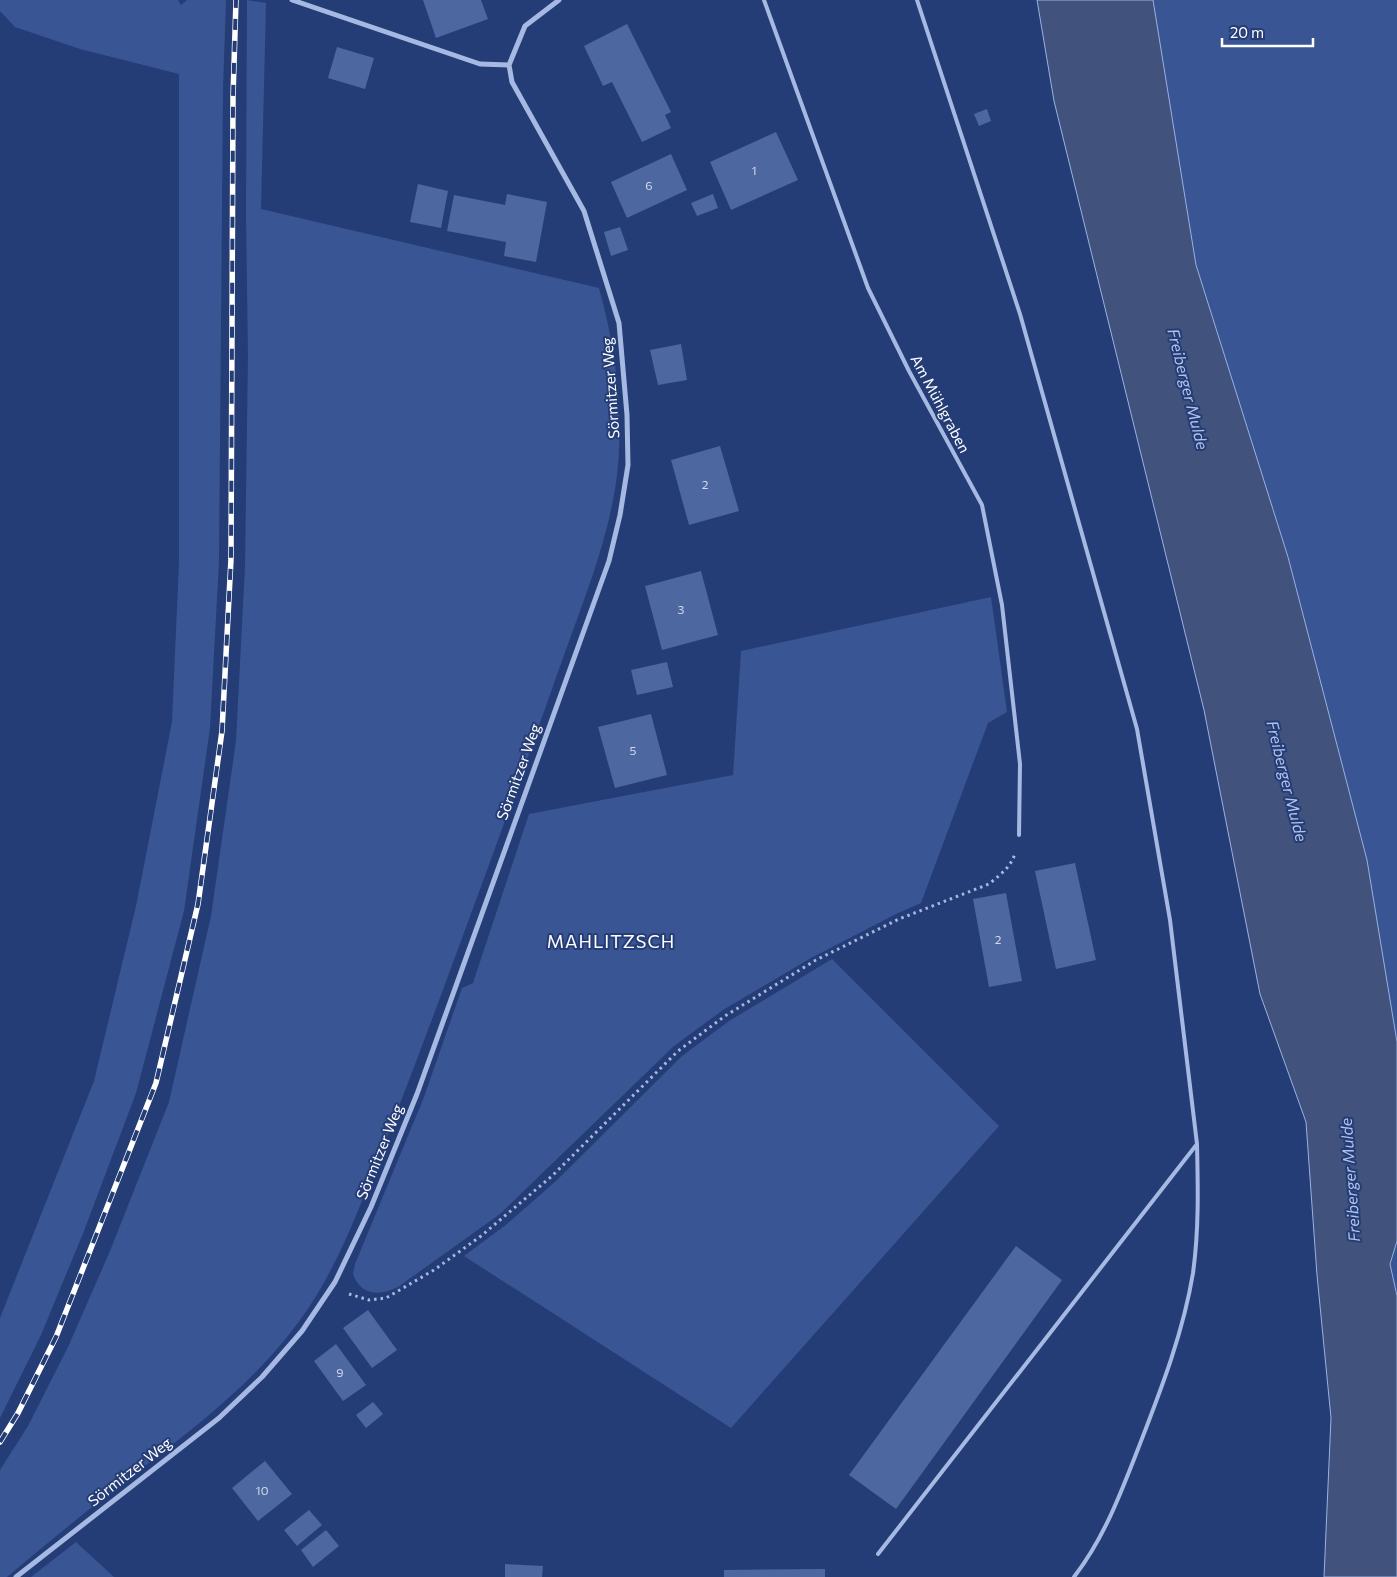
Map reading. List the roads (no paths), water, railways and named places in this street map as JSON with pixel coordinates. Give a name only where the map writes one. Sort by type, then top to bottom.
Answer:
[{"type":"street","points":[[292,0],[480,64],[509,65],[526,26],[558,0]]},
{"type":"street","name":"Sörmitzer Weg","points":[[16,1577],[219,1418],[262,1377],[302,1331],[335,1282],[371,1206],[410,1111],[609,561],[620,515],[628,466],[624,364],[619,323],[584,211],[512,82],[509,65]]},
{"type":"lane","name":"Am Mühlgraben","points":[[764,0],[868,288],[909,371],[982,504],[1002,605],[1019,755],[1019,835]]},
{"type":"lane","points":[[917,0],[1020,314],[1137,730],[1170,920],[1197,1144],[1198,1214],[1193,1272],[1182,1324],[1163,1384],[1111,1518],[1086,1562],[1074,1577]]},
{"type":"lane","points":[[878,1554],[1197,1144]]},
{"type":"water","name":"Freiberger Mulde","points":[[1037,0],[1153,0],[1196,265],[1288,557],[1367,860],[1397,1042],[1397,1241],[1390,1264],[1397,1296],[1397,1577],[1324,1577],[1331,1418],[1317,1275],[1306,1122],[1260,994],[1204,710],[1054,101]]},
{"type":"railway","points":[[0,1442],[18,1413],[56,1337],[156,1083],[198,904],[222,731],[231,559],[233,97],[236,0]]},
{"type":"district","name":"MAHLITZSCH","points":[[611,942]]}]
